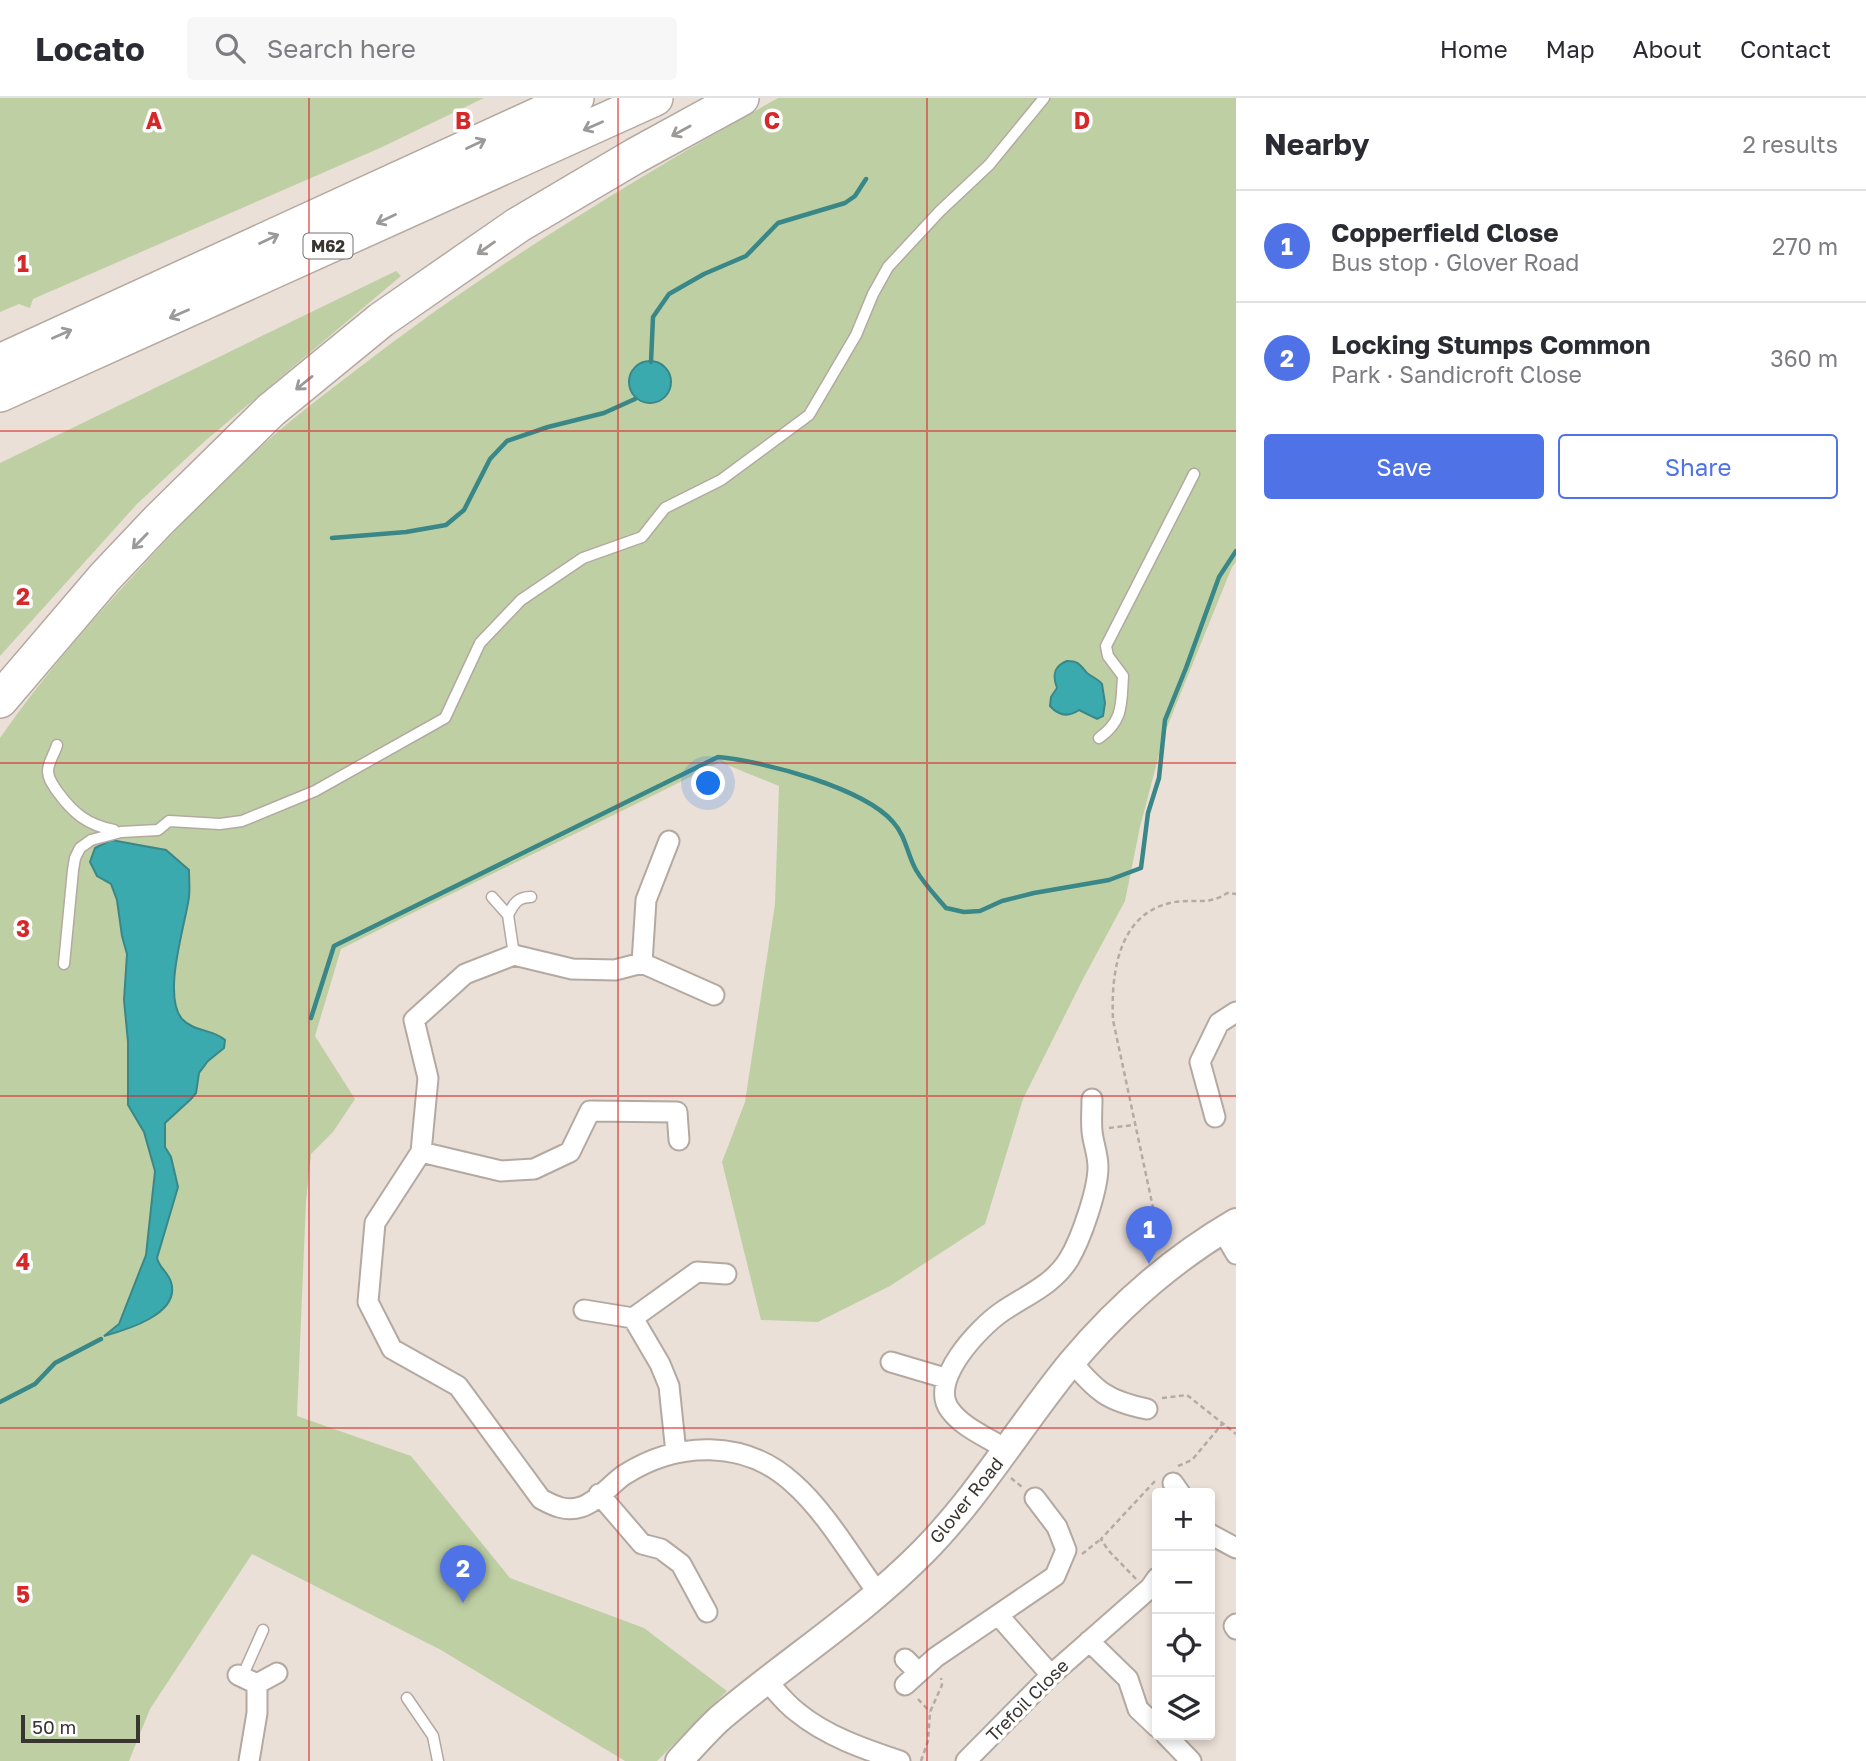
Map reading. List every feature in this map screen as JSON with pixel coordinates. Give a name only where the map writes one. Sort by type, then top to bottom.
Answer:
[{"type":"highway","name":"M62","points":[[0,362],[576,98]]},
{"type":"highway","name":"M62","points":[[0,394],[655,98]]},
{"type":"highway","points":[[0,700],[105,577],[271,410],[381,320],[519,225],[635,156],[741,98]]},
{"type":"highway","points":[[0,708],[27,669]]},
{"type":"street","points":[[642,963],[646,900],[669,841]]},
{"type":"street","points":[[714,995],[642,963],[615,970],[572,970],[514,955],[466,974],[414,1020],[428,1078],[421,1152],[375,1223],[368,1302],[393,1349],[458,1386],[541,1499],[555,1507],[570,1509],[584,1506],[625,1474],[676,1453],[704,1448],[746,1455],[770,1466],[792,1482],[811,1502],[878,1594]]},
{"type":"street","points":[[1215,1117],[1200,1062],[1219,1023],[1236,1012]]},
{"type":"street","points":[[1001,1457],[949,1409],[943,1390],[946,1378],[951,1367],[985,1325],[1056,1276],[1069,1260],[1096,1183],[1098,1155],[1092,1130],[1092,1099]]},
{"type":"street","points":[[421,1152],[501,1171],[534,1169],[570,1152],[590,1111],[677,1112],[680,1140]]},
{"type":"street","points":[[1229,1226],[1236,1254]]},
{"type":"street","name":"Glover Road","points":[[679,1761],[717,1721],[878,1594],[923,1552],[951,1522],[1072,1362],[1118,1311],[1188,1253],[1229,1226]]},
{"type":"street","points":[[584,1310],[633,1318],[697,1272],[726,1274]]},
{"type":"street","points":[[633,1318],[660,1364],[669,1387],[676,1453]]},
{"type":"street","points":[[891,1362],[946,1378]]},
{"type":"street","points":[[1072,1362],[1103,1395],[1120,1403],[1150,1409]]},
{"type":"street","points":[[599,1494],[642,1544],[661,1549],[681,1564],[707,1612]]},
{"type":"street","points":[[909,1672],[999,1616],[1055,1576],[1066,1550],[1057,1527],[1035,1498]]},
{"type":"street","points":[[1215,1537],[1236,1548]]},
{"type":"street","name":"Trefoil Close","points":[[966,1761],[1051,1675],[1152,1584]]},
{"type":"street","points":[[999,1616],[1051,1675]]},
{"type":"street","points":[[1090,1640],[1128,1679],[1138,1709],[1152,1722]]},
{"type":"street","points":[[249,1761],[257,1713],[246,1678],[277,1673]]},
{"type":"street","points":[[767,1681],[794,1710],[862,1755],[900,1761]]},
{"type":"street","points":[[1171,1740],[1191,1761]]},
{"type":"lane","points":[[64,964],[75,858],[80,848],[106,834],[158,830],[169,821],[220,824],[242,821],[314,791],[446,718],[480,643],[521,600],[583,558],[642,537],[665,508],[721,480],[809,415],[856,335],[888,267],[989,165],[1044,98]]},
{"type":"lane","points":[[1099,738],[1113,728],[1119,715],[1123,676],[1108,656],[1106,646],[1194,474]]},
{"type":"lane","points":[[57,745],[48,772],[50,781],[69,807],[80,818],[100,828],[121,832]]},
{"type":"lane","points":[[492,897],[508,915],[514,955]]},
{"type":"lane","points":[[508,915],[521,897],[531,897]]},
{"type":"lane","points":[[246,1678],[263,1630]]},
{"type":"lane","points":[[407,1699],[433,1736],[438,1761]]},
{"type":"path","points":[[1167,1241],[1161,1245],[1133,1125],[1112,1009],[1116,962],[1125,937],[1146,914],[1170,903],[1217,901],[1227,893],[1236,894]]},
{"type":"path","points":[[1092,1130],[1133,1125]]},
{"type":"path","points":[[1150,1409],[1187,1395],[1236,1433]]},
{"type":"path","points":[[1152,1584],[1108,1550],[1101,1539],[1192,1460],[1223,1423]]},
{"type":"path","points":[[1001,1457],[1035,1498]]},
{"type":"path","points":[[921,1761],[928,1741],[930,1712],[942,1685],[936,1657]]},
{"type":"green space","points":[[0,98],[484,98],[380,148],[33,299],[30,308],[19,304],[0,312]]},
{"type":"green space","points":[[778,98],[1236,98],[1236,562],[1165,732],[1140,827],[1125,901],[1023,1099],[985,1224],[890,1286],[818,1322],[761,1320],[722,1162],[745,1102],[775,904],[779,786],[720,762],[341,949],[315,1036],[355,1099],[333,1132],[311,1154],[306,1201],[297,1416],[411,1456],[510,1578],[644,1628],[727,1691],[657,1761],[625,1761],[441,1650],[252,1554],[150,1709],[129,1761],[0,1761],[0,738],[47,675],[116,595],[216,489],[285,425],[406,332],[509,261],[615,193]]},
{"type":"green space","points":[[396,271],[401,276],[205,441],[137,504],[0,656],[0,463]]},
{"type":"water","points":[[650,361],[665,367],[671,382],[665,397],[650,403],[635,397],[629,382],[635,367]]},
{"type":"water","points":[[1067,661],[1079,664],[1102,684],[1105,703],[1103,716],[1097,719],[1079,710],[1064,714],[1050,706],[1051,697],[1057,688],[1055,672]]},
{"type":"water","points":[[111,840],[166,850],[189,870],[189,897],[174,977],[176,1008],[187,1023],[225,1040],[224,1048],[208,1061],[199,1073],[196,1093],[165,1123],[165,1147],[171,1157],[178,1187],[157,1258],[171,1282],[172,1293],[168,1303],[150,1319],[104,1336],[119,1324],[146,1255],[155,1171],[144,1132],[128,1105],[128,1042],[124,1000],[127,954],[117,900],[111,884],[97,876],[90,862],[95,848]]},
{"type":"waterway","points":[[651,362],[653,317],[669,294],[704,274],[746,256],[778,223],[845,203],[855,196],[866,179]]},
{"type":"waterway","points":[[332,538],[406,532],[446,525],[464,510],[490,459],[507,441],[604,413],[635,399]]},
{"type":"waterway","points":[[311,1018],[334,946],[718,757],[760,764],[812,778],[860,798],[879,810],[897,827],[916,870],[946,908],[964,912],[980,911],[1002,901],[1109,880],[1141,868],[1148,813],[1159,778],[1165,720],[1219,577],[1236,551]]},
{"type":"waterway","points":[[0,1402],[35,1384],[55,1363],[101,1339]]},
{"type":"place","name":"Copperfield Close","points":[[1149,1264]]},
{"type":"place","name":"Locking Stumps Common","points":[[463,1603]]}]
